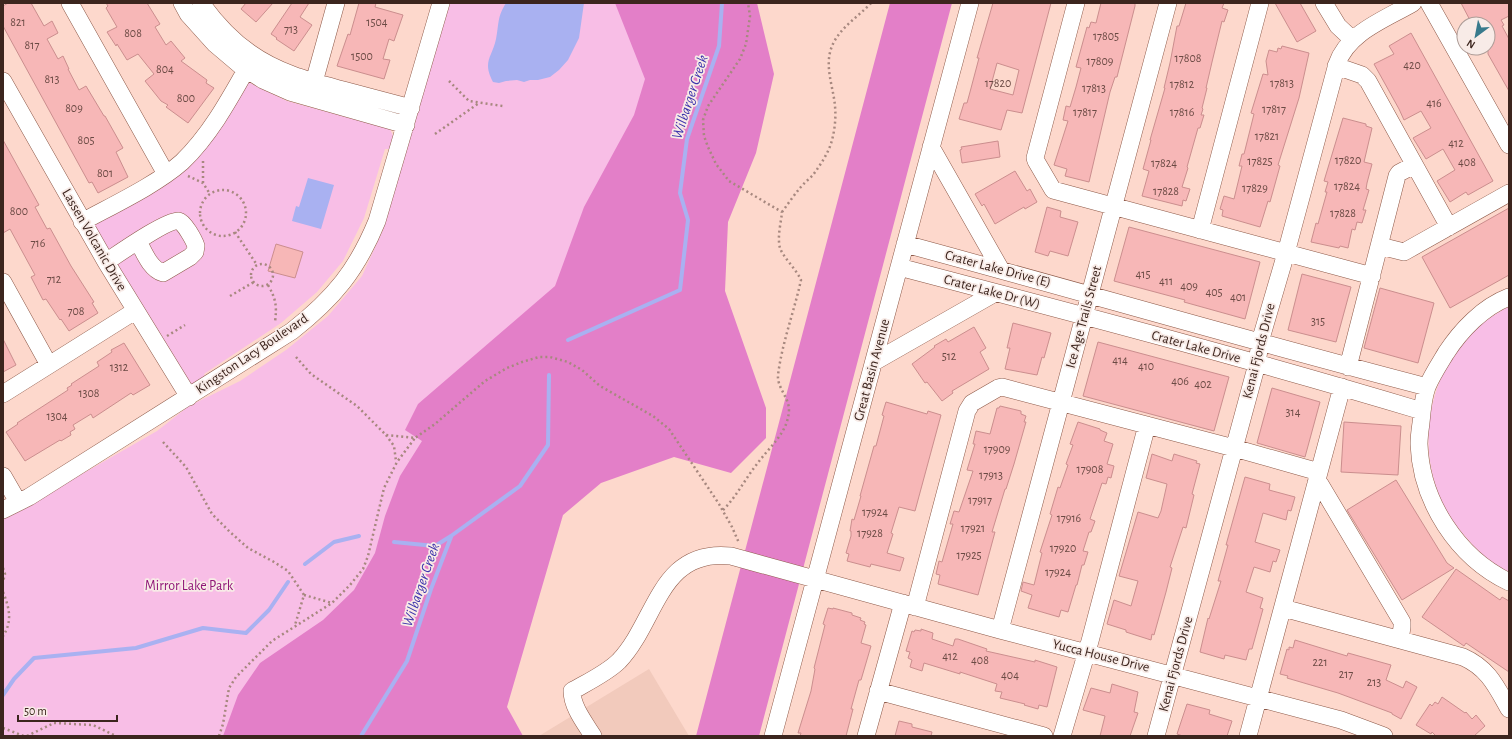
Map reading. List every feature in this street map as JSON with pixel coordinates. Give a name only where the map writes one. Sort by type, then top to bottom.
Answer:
[{"type":"street","points":[[70,3],[166,174]]},
{"type":"street","points":[[182,3],[188,14],[215,44],[246,70],[263,80],[290,92],[406,125]]},
{"type":"street","points":[[201,3],[227,33],[250,53],[275,67],[305,80],[411,108]]},
{"type":"street","points":[[314,82],[336,3]]},
{"type":"street","name":"Kingston Lacy Boulevard","points":[[3,510],[189,397],[292,331],[324,304],[342,284],[369,241],[377,220],[441,3]]},
{"type":"street","name":"Great Basin Avenue","points":[[773,736],[970,3]]},
{"type":"street","points":[[1076,3],[1035,158],[1054,190],[1372,276]]},
{"type":"street","name":"Ice Age Trails Street","points":[[1000,630],[1168,3]]},
{"type":"street","points":[[1200,230],[1260,3]]},
{"type":"street","points":[[1324,3],[1338,26],[1352,40]]},
{"type":"street","name":"Kenai Fjords Drive","points":[[1156,736],[1257,364],[1260,342],[1286,253],[1336,66],[1340,55],[1352,40],[1367,29],[1414,3]]},
{"type":"street","points":[[1430,3],[1509,145]]},
{"type":"street","points":[[1336,66],[1362,75],[1368,81],[1448,227]]},
{"type":"street","points":[[82,222],[166,174],[181,162],[197,146],[226,105],[246,70]]},
{"type":"street","name":"Lassen Volcanic Drive","points":[[3,81],[82,222],[135,311],[189,397]]},
{"type":"street","points":[[931,147],[1001,270]]},
{"type":"street","points":[[1348,367],[1399,172],[1414,164]]},
{"type":"street","points":[[1380,246],[1404,252],[1509,193]]},
{"type":"street","points":[[106,262],[138,241]]},
{"type":"street","name":"Crater Lake Drive (E)","points":[[905,244],[1090,294]]},
{"type":"street","name":"Crater Lake Dr (W)","points":[[899,267],[1084,316]]},
{"type":"street","points":[[3,282],[49,365]]},
{"type":"street","points":[[874,362],[995,293]]},
{"type":"street","name":"Crater Lake Drive","points":[[1090,294],[1348,367],[1427,387]]},
{"type":"street","points":[[1509,297],[1477,316],[1454,340],[1439,364],[1427,387],[1422,411],[1419,444],[1424,475],[1432,502],[1438,514],[1452,534],[1467,551],[1485,568],[1509,582]]},
{"type":"street","points":[[3,394],[135,311]]},
{"type":"street","name":"Crater Lake Drive","points":[[1084,316],[1342,387],[1422,411]]},
{"type":"street","points":[[866,736],[878,691],[909,605],[965,419],[972,403],[998,388],[1002,387],[1061,402],[1234,448],[1318,478]]},
{"type":"street","points":[[1248,736],[1342,387]]},
{"type":"street","points":[[1062,736],[1147,425]]},
{"type":"street","points":[[3,476],[18,502]]},
{"type":"street","points":[[1318,478],[1320,484],[1402,622],[1400,640]]},
{"type":"street","name":"Yucca House Drive","points":[[593,736],[579,713],[572,698],[572,691],[618,662],[634,641],[660,594],[682,566],[692,561],[712,555],[731,556],[1085,653],[1341,720],[1384,736]]},
{"type":"street","points":[[1283,608],[1463,657],[1478,664],[1490,676],[1509,708]]},
{"type":"street","points":[[878,691],[1044,736]]},
{"type":"path","points":[[748,3],[750,16],[746,44],[740,59],[708,106],[704,120],[704,136],[716,164],[729,182],[782,212]]},
{"type":"path","points":[[723,510],[739,492],[757,464],[778,439],[788,418],[789,406],[779,384],[778,377],[801,280],[780,248],[779,239],[782,212],[801,187],[813,175],[825,158],[832,141],[836,107],[828,72],[834,42],[843,28],[860,15],[871,3]]},
{"type":"path","points":[[450,81],[468,101],[503,106]]},
{"type":"path","points":[[435,134],[480,102]]},
{"type":"path","points":[[203,156],[203,183]]},
{"type":"path","points":[[183,175],[192,177],[203,183],[210,194]]},
{"type":"path","points":[[225,190],[239,196],[244,203],[246,210],[245,218],[242,225],[235,232],[224,236],[216,234],[205,226],[200,212],[202,205],[210,194],[225,190]]},
{"type":"path","points":[[235,232],[256,265]]},
{"type":"path","points":[[263,264],[272,269],[274,276],[271,282],[260,286],[254,282],[251,275],[256,265],[263,264]]},
{"type":"path","points":[[230,296],[254,282]]},
{"type":"path","points":[[268,284],[274,296],[277,309],[275,322]]},
{"type":"path","points":[[165,338],[186,325]]},
{"type":"path","points":[[296,357],[311,374],[357,406],[386,435],[394,446],[396,462]]},
{"type":"path","points":[[219,736],[223,724],[229,688],[236,677],[272,641],[332,603],[363,569],[368,556],[384,488],[396,462],[415,438],[435,424],[480,385],[502,371],[522,362],[539,357],[559,359],[576,366],[600,386],[653,416],[664,424],[723,510],[739,543],[742,559]]},
{"type":"path","points":[[386,435],[415,438]]},
{"type":"path","points":[[163,442],[186,466],[212,514],[230,532],[248,548],[288,571],[304,595],[332,603]]},
{"type":"path","points":[[3,568],[5,574],[3,582]]},
{"type":"path","points":[[3,592],[10,608],[8,629],[3,636]]},
{"type":"path","points":[[295,626],[304,595]]},
{"type":"path","points":[[3,728],[26,736],[54,723],[93,725],[116,736]]},
{"type":"shaded area","points":[[615,3],[757,3],[774,74],[756,153],[728,222],[725,291],[766,408],[766,438],[731,473],[674,457],[601,483],[563,515],[507,707],[523,736],[223,736],[238,695],[260,663],[323,620],[354,590],[375,553],[385,516],[400,476],[422,441],[405,430],[418,404],[555,286],[584,207],[634,115],[645,79]]},
{"type":"shaded area","points":[[890,3],[952,3],[759,736],[696,736]]},
{"type":"shaded area","points":[[649,669],[689,736],[539,736]]},
{"type":"green space","name":"Mirror Lake Park","points":[[450,3],[628,3],[658,98],[555,286],[276,736],[3,736],[3,518],[157,431],[189,406],[240,381],[286,350],[328,316],[362,276],[383,230],[422,87]]},
{"type":"green space","points":[[244,80],[287,101],[390,129],[394,138],[391,149],[385,149],[364,218],[343,261],[317,292],[281,323],[204,374],[206,378],[191,386],[90,222],[162,182]]},
{"type":"green space","points":[[1509,306],[1509,572],[1496,565],[1478,551],[1447,512],[1437,488],[1430,463],[1428,438],[1431,412],[1438,387],[1448,363],[1463,341],[1473,331]]},
{"type":"water","points":[[506,3],[584,3],[579,38],[568,60],[550,77],[524,82],[517,80],[499,83],[493,82],[488,69],[488,64],[496,39],[500,17]]},
{"type":"water","points":[[308,178],[334,185],[321,229],[292,221],[296,206],[299,207]]},
{"type":"building","points":[[8,3],[31,3],[44,26],[52,21],[58,33],[47,39],[58,59],[63,56],[79,90],[86,86],[105,116],[123,148],[116,152],[128,177],[98,193],[92,182],[89,183],[3,26],[3,6]]},
{"type":"building","points":[[106,3],[147,3],[160,24],[155,27],[166,45],[171,41],[185,58],[181,61],[207,80],[206,83],[214,88],[188,123],[166,107],[168,105],[161,101],[145,81],[154,74],[138,54],[127,60],[117,44],[116,46],[107,32],[117,27],[106,8],[108,6]]},
{"type":"building","points":[[246,3],[273,3],[256,22],[241,9]]},
{"type":"building","points":[[292,3],[309,3],[300,17],[312,25],[294,51],[271,34]]},
{"type":"building","points":[[359,3],[376,3],[375,7],[403,15],[394,41],[389,39],[383,59],[390,60],[384,79],[337,66],[348,34],[350,35]]},
{"type":"building","points":[[993,3],[1051,3],[1022,113],[1007,110],[1001,130],[959,119],[964,103],[967,103],[979,58],[977,58]],"holes":[[[997,63],[1019,70],[1013,95],[990,89]]]},
{"type":"building","points":[[1101,3],[1135,3],[1135,6],[1117,77],[1115,77],[1110,92],[1089,182],[1065,176],[1067,169],[1054,165],[1068,121],[1063,120],[1066,106],[1070,107],[1081,68],[1076,67],[1087,27],[1089,28],[1091,22],[1096,23]]},
{"type":"building","points":[[1186,3],[1224,3],[1222,8],[1228,10],[1224,22],[1222,21],[1206,88],[1201,115],[1204,115],[1200,128],[1198,128],[1182,187],[1190,189],[1186,201],[1183,200],[1182,206],[1142,196],[1149,171],[1143,169],[1165,88],[1177,26],[1179,26]]},
{"type":"building","points":[[1275,3],[1300,3],[1316,31],[1297,42]]},
{"type":"building","points":[[1461,3],[1509,3],[1509,16],[1501,20],[1504,25],[1502,26],[1509,39],[1509,91],[1489,56],[1496,56],[1496,16],[1468,16]]},
{"type":"building","points":[[1411,33],[1493,181],[1468,195],[1466,192],[1450,202],[1437,181],[1455,170],[1443,149],[1426,159],[1413,138],[1431,128],[1421,111],[1404,120],[1374,64],[1394,54],[1389,46]]},
{"type":"building","points":[[1282,46],[1309,53],[1299,98],[1278,165],[1280,166],[1270,202],[1268,201],[1260,227],[1222,216],[1223,210],[1220,209],[1224,196],[1234,199],[1242,166],[1239,166],[1242,154],[1244,154],[1254,114],[1251,113],[1263,74],[1268,75],[1266,61],[1269,50],[1277,52],[1278,48],[1281,49]]},
{"type":"building","points":[[1343,118],[1366,124],[1366,126],[1372,128],[1364,162],[1372,164],[1366,189],[1369,190],[1363,210],[1366,210],[1362,223],[1357,222],[1355,230],[1352,229],[1348,248],[1340,246],[1339,248],[1311,242],[1327,192],[1325,192],[1328,182],[1324,181]]},
{"type":"building","points":[[3,140],[39,205],[35,207],[47,229],[50,228],[71,266],[94,302],[92,303],[98,313],[69,331],[46,299],[43,300],[31,277],[35,275],[10,229],[3,233]]},
{"type":"building","points":[[998,141],[1000,157],[962,163],[961,147]]},
{"type":"building","points":[[1015,171],[1027,191],[1030,189],[1037,202],[1025,209],[1024,207],[995,224],[984,204],[982,206],[975,194]]},
{"type":"building","points":[[1047,207],[1061,211],[1060,217],[1078,222],[1068,256],[1050,251],[1048,256],[1035,252]]},
{"type":"building","points":[[1509,208],[1509,275],[1450,308],[1422,257]]},
{"type":"building","points":[[1129,227],[1260,262],[1245,319],[1184,302],[1185,300],[1114,281]]},
{"type":"building","points":[[276,244],[303,252],[295,278],[268,271]]},
{"type":"building","points":[[1302,274],[1351,287],[1336,342],[1288,330]]},
{"type":"building","points":[[1380,288],[1434,303],[1418,363],[1364,348]]},
{"type":"building","points":[[1013,323],[1051,333],[1044,358],[1042,357],[1037,375],[1005,369],[1010,348],[1007,348]]},
{"type":"building","points":[[974,327],[986,348],[980,352],[989,369],[952,391],[953,393],[942,401],[927,382],[925,383],[912,364],[935,347],[934,346],[946,339],[948,342]]},
{"type":"building","points":[[3,339],[16,365],[3,372]]},
{"type":"building","points":[[1098,342],[1229,377],[1214,431],[1083,396]]},
{"type":"building","points":[[124,343],[150,385],[133,395],[131,393],[93,418],[91,414],[73,425],[75,429],[70,432],[71,435],[25,461],[6,432],[18,424],[17,423],[68,390],[67,388],[72,385],[71,384],[99,366],[97,362],[112,352],[111,350]]},
{"type":"building","points":[[1272,388],[1320,402],[1305,457],[1257,443]]},
{"type":"building","points":[[886,402],[927,414],[928,411],[941,415],[915,511],[899,507],[891,533],[893,534],[887,553],[904,558],[900,571],[871,564],[870,567],[847,561],[849,554],[846,553],[851,536],[850,531],[852,519],[854,520],[874,446],[876,446]]},
{"type":"building","points":[[1000,406],[1021,411],[1021,414],[1026,416],[1024,422],[1026,422],[992,532],[995,532],[978,595],[938,584],[940,575],[936,574],[939,561],[942,562],[953,524],[950,524],[954,511],[959,512],[973,471],[967,470],[975,444],[973,444],[976,431],[990,434],[997,408]]},
{"type":"building","points":[[1078,422],[1100,429],[1107,433],[1104,441],[1113,444],[1107,464],[1114,466],[1111,478],[1108,477],[1106,484],[1102,483],[1090,519],[1095,521],[1091,532],[1089,532],[1083,551],[1088,552],[1084,565],[1082,565],[1068,612],[1061,610],[1059,617],[1028,608],[1032,595],[1021,591],[1023,582],[1034,585],[1042,553],[1040,552],[1052,515],[1050,514],[1058,487],[1060,488],[1068,465],[1066,464],[1073,445],[1070,444]]},
{"type":"building","points":[[1344,422],[1401,426],[1398,475],[1341,472]]},
{"type":"building","points":[[1152,454],[1172,461],[1174,454],[1197,461],[1196,463],[1200,464],[1192,494],[1194,495],[1186,528],[1183,527],[1170,567],[1172,568],[1166,592],[1154,635],[1152,634],[1151,640],[1107,624],[1114,600],[1131,606],[1138,581],[1119,576],[1138,512],[1158,518],[1161,511],[1167,484],[1146,478]]},
{"type":"building","points":[[1245,477],[1270,484],[1269,490],[1295,497],[1291,511],[1288,510],[1286,520],[1263,513],[1255,542],[1280,550],[1276,562],[1273,561],[1270,572],[1254,567],[1246,592],[1263,598],[1260,608],[1263,609],[1252,649],[1249,649],[1246,660],[1225,655],[1224,659],[1200,652],[1208,618],[1209,619],[1221,581],[1218,581],[1228,545],[1226,545]]},
{"type":"building","points":[[1396,480],[1447,563],[1454,568],[1402,600],[1347,510]]},
{"type":"building","points":[[1456,569],[1500,600],[1502,597],[1509,601],[1509,672],[1466,643],[1464,646],[1422,617]]},
{"type":"building","points":[[828,608],[852,613],[852,615],[861,618],[860,620],[865,622],[864,624],[866,625],[861,643],[871,646],[861,680],[859,680],[851,709],[853,709],[846,736],[800,736],[801,733],[798,733],[811,691],[814,668],[825,625],[823,624]]},
{"type":"building","points":[[921,629],[933,633],[932,639],[953,646],[955,639],[958,639],[987,649],[986,651],[1035,662],[1035,660],[1057,667],[1047,707],[1039,705],[1038,709],[1000,698],[1002,692],[995,691],[997,684],[960,672],[960,674],[924,663],[922,671],[910,667],[912,660],[908,658],[910,652],[906,651],[912,631],[921,631]]},
{"type":"building","points":[[1295,640],[1347,656],[1348,653],[1391,665],[1386,680],[1403,688],[1406,681],[1417,687],[1401,719],[1392,713],[1338,693],[1287,678],[1288,676],[1280,674],[1287,649],[1289,650],[1289,647],[1293,648]]},
{"type":"building","points":[[1112,684],[1138,692],[1134,712],[1138,713],[1130,736],[1100,736],[1105,716],[1083,710],[1091,688],[1110,693]]},
{"type":"building","points":[[1442,697],[1465,713],[1466,712],[1472,719],[1476,715],[1485,726],[1474,736],[1436,736],[1432,732],[1431,734],[1416,725],[1430,704],[1432,706],[1435,702],[1438,704]]},
{"type":"building","points":[[1187,704],[1210,710],[1209,714],[1232,721],[1227,736],[1183,736],[1177,734]]},
{"type":"building","points":[[899,721],[912,724],[912,727],[932,732],[931,736],[895,736]]},
{"type":"waterway","name":"Wilbarger Creek","points":[[568,340],[680,290],[688,220],[680,193],[687,139],[719,46],[722,3]]},
{"type":"waterway","name":"Wilbarger Creek","points":[[394,542],[435,546],[520,486],[548,445],[549,375]]},
{"type":"waterway","points":[[305,564],[334,542],[359,536]]},
{"type":"waterway","name":"Wilbarger Creek","points":[[361,736],[407,661],[431,589],[451,537]]},
{"type":"waterway","points":[[3,695],[14,679],[34,658],[136,648],[203,628],[246,633],[269,610],[288,582]]}]
